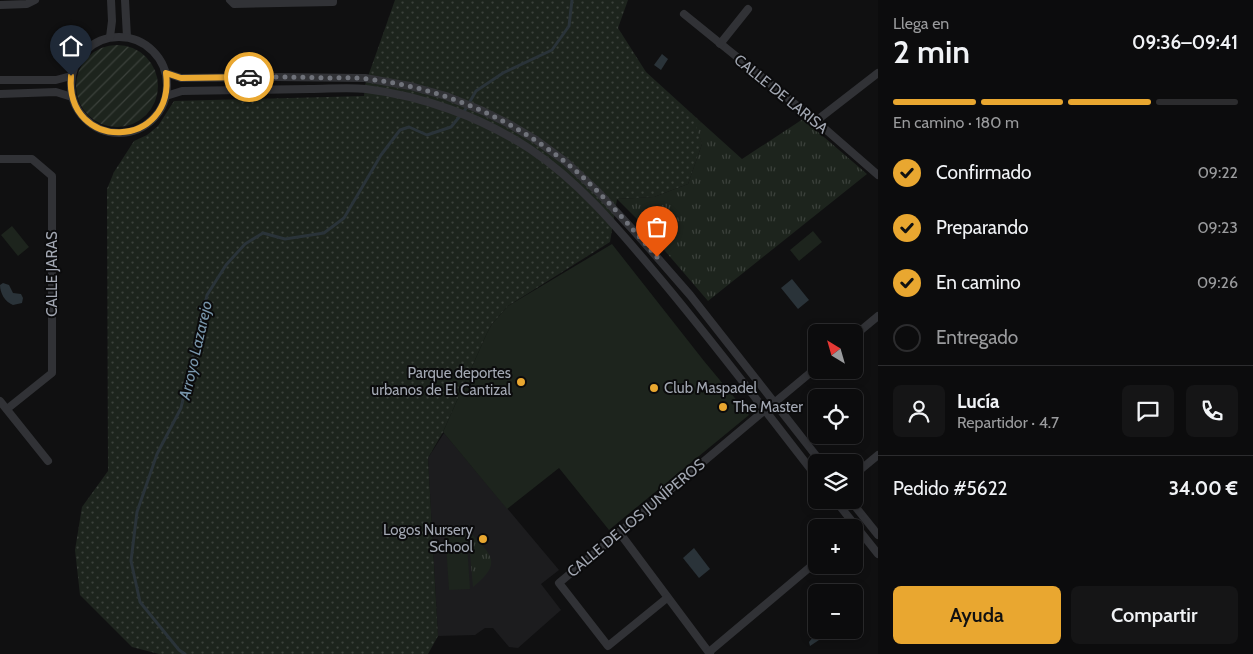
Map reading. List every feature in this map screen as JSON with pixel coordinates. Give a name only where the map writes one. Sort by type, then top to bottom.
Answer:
[{"type":"street","points":[[0,5],[28,4],[34,0]]},
{"type":"street","points":[[110,37],[112,21],[111,0]]},
{"type":"street","points":[[125,0],[127,37]]},
{"type":"street","points":[[230,0],[234,4],[333,2],[334,0]]},
{"type":"street","points":[[720,44],[748,9]]},
{"type":"street","name":"CALLE DE LARISA","points":[[684,14],[878,175]]},
{"type":"street","points":[[110,37],[127,37],[138,40],[156,53],[166,73],[167,84],[162,108],[154,118],[132,132],[120,134],[107,132],[84,120],[76,109],[72,97],[71,76],[74,65],[80,55],[89,47],[110,37]]},
{"type":"street","points":[[166,73],[181,78],[365,78],[410,86],[446,96],[483,111],[536,140],[566,162],[598,192],[690,295],[815,454]]},
{"type":"street","points":[[816,122],[878,73]]},
{"type":"street","points":[[0,80],[56,80],[71,76]]},
{"type":"street","points":[[166,96],[182,91],[364,89],[442,106],[479,121],[530,149],[559,170],[590,198],[619,230],[680,302],[808,466]]},
{"type":"street","points":[[0,94],[56,92],[72,97]]},
{"type":"street","name":"CALLE JARAS","points":[[0,158],[32,159],[52,176],[52,373],[7,409]]},
{"type":"street","points":[[863,328],[878,316]]},
{"type":"street","points":[[774,403],[808,375]]},
{"type":"street","points":[[0,401],[48,461]]},
{"type":"street","name":"CALLE DE LOS JUNÍPEROS","points":[[668,598],[608,646],[558,583],[765,410]]},
{"type":"street","points":[[863,468],[878,455]]},
{"type":"street","points":[[857,509],[878,535]]},
{"type":"street","points":[[619,532],[710,653],[808,569]]},
{"type":"street","points":[[863,538],[878,554]]},
{"type":"shaded area","points":[[662,54],[668,59],[661,70],[654,65]]},
{"type":"shaded area","points":[[792,279],[809,300],[798,309],[781,288]]},
{"type":"shaded area","points":[[3,283],[9,285],[13,293],[21,294],[23,298],[22,303],[13,305],[5,299],[0,288],[0,285]]},
{"type":"shaded area","name":"Logos Nursery School","points":[[444,433],[559,570],[541,584],[561,610],[518,648],[509,647],[493,628],[485,628],[475,635],[438,636],[428,458]]},
{"type":"shaded area","points":[[694,548],[710,569],[699,578],[683,558]]},
{"type":"shaded area","points":[[812,639],[819,640],[810,646],[809,642]]},
{"type":"green space","points":[[395,0],[628,0],[618,28],[646,72],[701,122],[697,126],[702,144],[688,184],[654,197],[617,199],[610,242],[508,306],[492,324],[487,333],[443,432],[428,458],[438,636],[428,654],[159,654],[132,647],[80,595],[75,550],[82,507],[108,471],[107,189],[114,172],[134,141],[147,135],[158,126],[174,101],[364,96],[365,85]]},
{"type":"green space","points":[[117,45],[133,48],[146,57],[155,70],[158,86],[155,102],[146,115],[133,124],[117,127],[101,124],[88,115],[79,102],[76,86],[79,70],[88,57],[101,48]]},
{"type":"green space","points":[[803,119],[867,174],[708,301],[641,223],[617,199],[654,197],[688,184],[702,144],[696,126],[701,122],[742,159]]},
{"type":"green space","points":[[12,226],[29,247],[18,256],[1,235]]},
{"type":"green space","points":[[813,231],[822,242],[799,261],[790,250]]},
{"type":"green space","name":"Club Maspadel","points":[[612,244],[749,415],[609,530],[559,468],[507,509],[443,432],[487,333],[492,324],[508,306]]},
{"type":"green space","points":[[466,528],[470,589],[449,590],[445,529]]},
{"type":"green space","points":[[468,530],[491,558],[489,571],[473,587]]},
{"type":"waterway","name":"Arroyo Lazarejo","points":[[185,654],[179,650],[140,602],[131,561],[137,512],[157,454],[181,408],[207,295],[226,265],[245,244],[263,233],[285,239],[324,233],[344,218],[381,155],[400,130],[409,127],[427,135],[451,127],[465,110],[476,91],[503,73],[552,50],[569,26],[572,0]]},
{"type":"way so far","points":[[249,77],[365,78],[410,86],[446,96],[483,111],[536,140],[566,162],[598,192],[657,257]]},
{"type":"place","name":"Parque deportes urbanos de El Cantizal","points":[[521,382]]},
{"type":"place","name":"Club Maspadel","points":[[654,388]]},
{"type":"place","name":"The Master","points":[[723,407]]},
{"type":"place","name":"Logos Nursery School","points":[[483,539]]},
{"type":"route","points":[[71,76],[70,87],[72,97],[76,109],[84,120],[107,132],[120,134],[132,132],[144,126],[162,108],[166,96],[166,73],[181,78],[249,77]]}]
